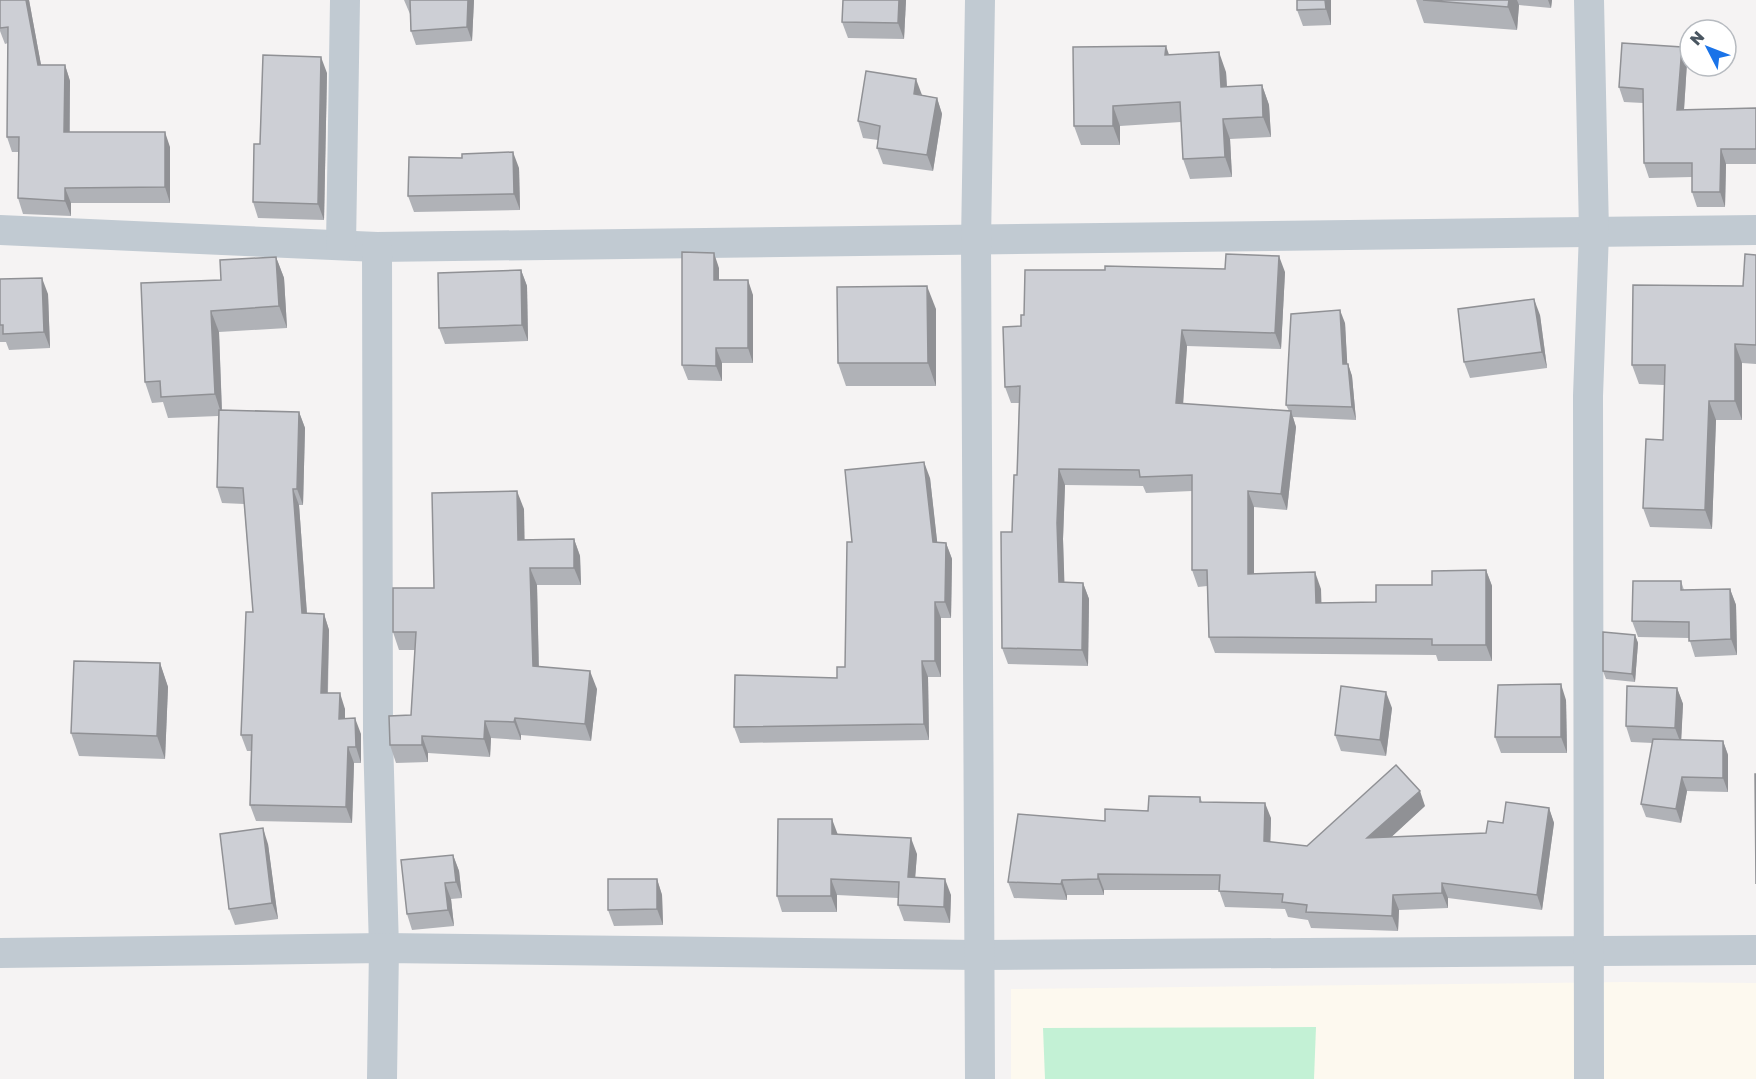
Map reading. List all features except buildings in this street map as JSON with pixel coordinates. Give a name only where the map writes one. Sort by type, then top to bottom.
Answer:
[{"type":"street","points":[[341,245],[345,0]]},
{"type":"street","points":[[980,0],[976,242],[980,1079]]},
{"type":"street","points":[[1588,1079],[1588,396],[1594,232],[1589,0]]},
{"type":"street","points":[[0,230],[377,247],[976,242],[1756,230]]},
{"type":"street","points":[[377,247],[378,737],[384,948],[382,1079]]},
{"type":"street","points":[[0,953],[384,948],[979,956],[1756,950]]},
{"type":"shaded area","points":[[1625,982],[1756,983],[1756,1079],[1011,1079],[1011,989]]},
{"type":"green space","points":[[1316,1027],[1314,1079],[1045,1079],[1043,1028]]}]
